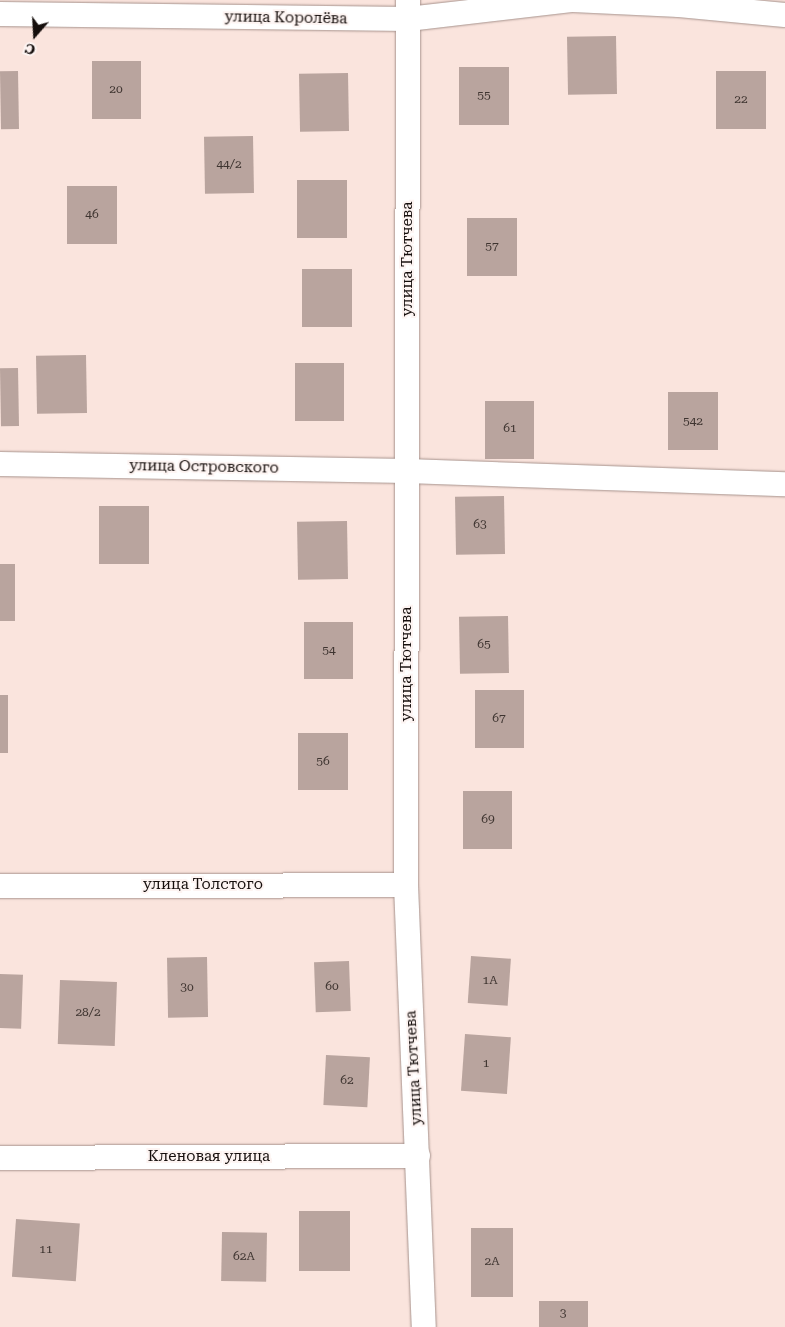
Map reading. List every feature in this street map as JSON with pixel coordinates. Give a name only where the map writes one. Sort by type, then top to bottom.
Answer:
[{"type":"street","name":"улица Королёва","points":[[0,14],[408,10],[572,0],[679,5],[785,15]]},
{"type":"street","name":"улица Тютчева","points":[[408,10],[406,885],[424,1327]]},
{"type":"street","name":"улица Островского","points":[[0,464],[407,471],[785,484]]},
{"type":"street","name":"улица Толстого","points":[[0,886],[406,885]]},
{"type":"street","name":"Кленовая улица","points":[[0,1158],[418,1156]]},
{"type":"building","points":[[616,36],[617,94],[568,95],[567,37]]},
{"type":"building","points":[[92,61],[141,61],[141,119],[92,119]]},
{"type":"building","points":[[459,67],[509,67],[509,125],[459,125]]},
{"type":"building","points":[[0,71],[18,71],[19,129],[1,129]]},
{"type":"building","points":[[716,71],[766,71],[766,129],[716,129]]},
{"type":"building","points":[[348,73],[349,131],[300,132],[299,74]]},
{"type":"building","points":[[253,136],[254,193],[205,194],[204,137]]},
{"type":"building","points":[[297,180],[347,180],[347,238],[297,238]]},
{"type":"building","points":[[67,186],[117,186],[117,244],[67,244]]},
{"type":"building","points":[[467,218],[517,218],[517,276],[467,276]]},
{"type":"building","points":[[302,269],[352,269],[352,327],[302,327]]},
{"type":"building","points":[[86,355],[87,413],[37,414],[36,356]]},
{"type":"building","points":[[295,363],[344,363],[344,421],[295,421]]},
{"type":"building","points":[[0,368],[18,368],[19,426],[1,426]]},
{"type":"building","points":[[668,392],[718,392],[718,450],[668,450]]},
{"type":"building","points":[[485,401],[534,401],[534,459],[485,459]]},
{"type":"building","points":[[504,496],[505,554],[456,555],[455,497]]},
{"type":"building","points":[[99,506],[149,506],[149,564],[99,564]]},
{"type":"building","points":[[347,521],[348,579],[298,580],[297,522]]},
{"type":"building","points":[[0,564],[15,564],[15,621],[0,621]]},
{"type":"building","points":[[508,616],[509,673],[460,674],[459,617]]},
{"type":"building","points":[[304,622],[353,622],[353,679],[304,679]]},
{"type":"building","points":[[475,690],[524,690],[524,748],[475,748]]},
{"type":"building","points":[[0,695],[8,695],[8,753],[0,753]]},
{"type":"building","points":[[298,733],[348,733],[348,790],[298,790]]},
{"type":"building","points":[[463,791],[512,791],[512,849],[463,849]]},
{"type":"building","points":[[471,956],[511,959],[508,1006],[468,1003]]},
{"type":"building","points":[[207,957],[208,1017],[168,1018],[167,958]]},
{"type":"building","points":[[349,961],[351,1011],[316,1012],[314,962]]},
{"type":"building","points":[[0,974],[23,975],[21,1029],[0,1028]]},
{"type":"building","points":[[60,980],[117,982],[115,1046],[58,1044]]},
{"type":"building","points":[[465,1034],[511,1037],[507,1094],[461,1091]]},
{"type":"building","points":[[326,1055],[370,1057],[367,1107],[323,1105]]},
{"type":"building","points":[[299,1211],[350,1211],[350,1271],[299,1271]]},
{"type":"building","points":[[16,1219],[80,1223],[76,1281],[12,1277]]},
{"type":"building","points":[[471,1228],[513,1228],[513,1297],[471,1297]]},
{"type":"building","points":[[222,1232],[267,1233],[266,1282],[221,1281]]},
{"type":"building","points":[[539,1301],[588,1301],[588,1327],[539,1327]]}]
